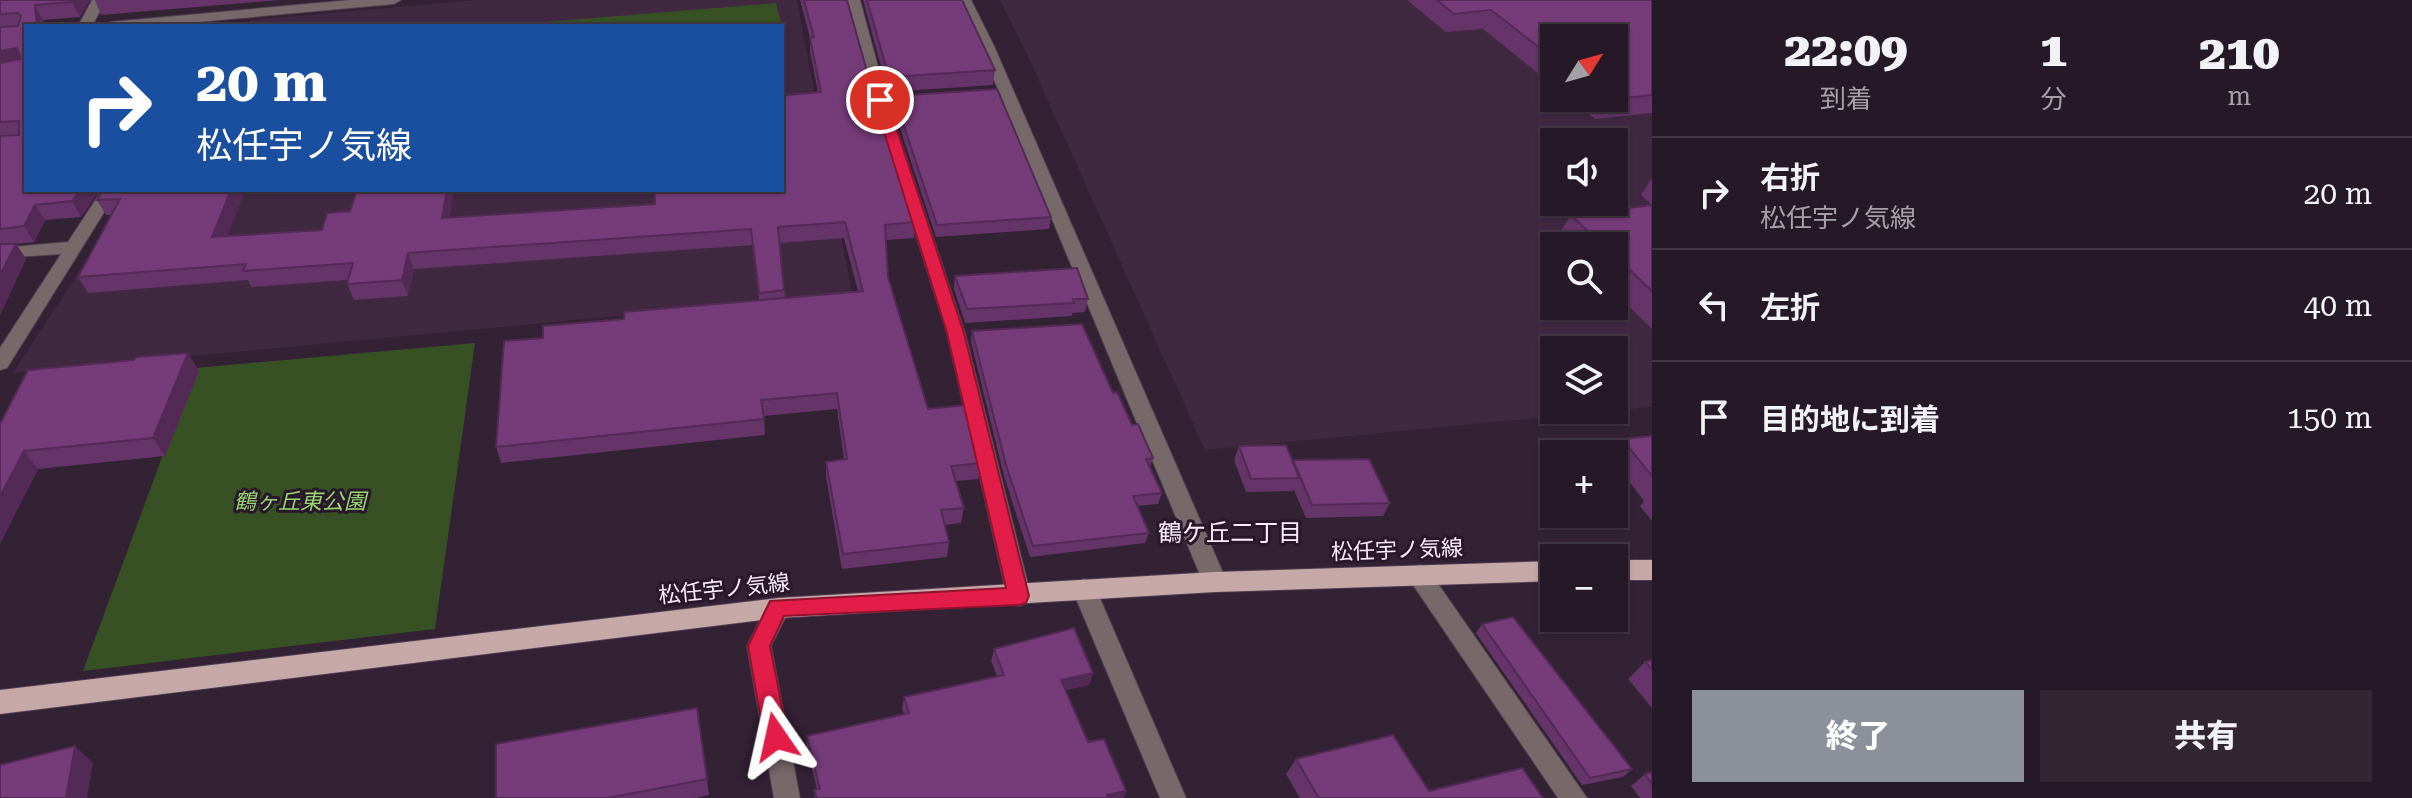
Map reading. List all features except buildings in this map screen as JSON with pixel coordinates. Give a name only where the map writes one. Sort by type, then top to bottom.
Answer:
[{"type":"main road","points":[[1628,570],[1652,570]]},
{"type":"main road","name":"松任宇ノ気線","points":[[0,702],[778,608],[1215,582],[1540,571]]},
{"type":"street","points":[[86,24],[99,0]]},
{"type":"street","points":[[226,20],[237,0]]},
{"type":"street","points":[[149,24],[226,20],[394,0]]},
{"type":"street","points":[[853,0],[963,333],[1019,596]]},
{"type":"street","points":[[964,0],[998,92],[1096,325],[1215,582]]},
{"type":"street","points":[[0,363],[109,192]]},
{"type":"street","points":[[0,253],[75,247]]},
{"type":"street","points":[[1419,575],[1574,798]]},
{"type":"street","points":[[1084,589],[1173,798]]},
{"type":"street","points":[[778,608],[759,646],[787,798]]},
{"type":"shaded area","points":[[476,0],[797,0],[852,294],[13,373],[131,192],[784,192],[784,24],[247,24],[250,20]]},
{"type":"shaded area","points":[[1000,0],[1652,0],[1652,407],[1628,409],[1628,336],[1540,336],[1540,418],[1205,450]]},
{"type":"green space","points":[[776,3],[781,24],[519,24]]},
{"type":"green space","name":"鶴ヶ丘東公園","points":[[475,343],[435,629],[83,671],[195,368]]},
{"type":"district","name":"鶴ケ丘二丁目","points":[[1230,533]]},
{"type":"route","points":[[776,737],[759,646],[778,608],[1019,596],[956,333],[880,100]]}]
